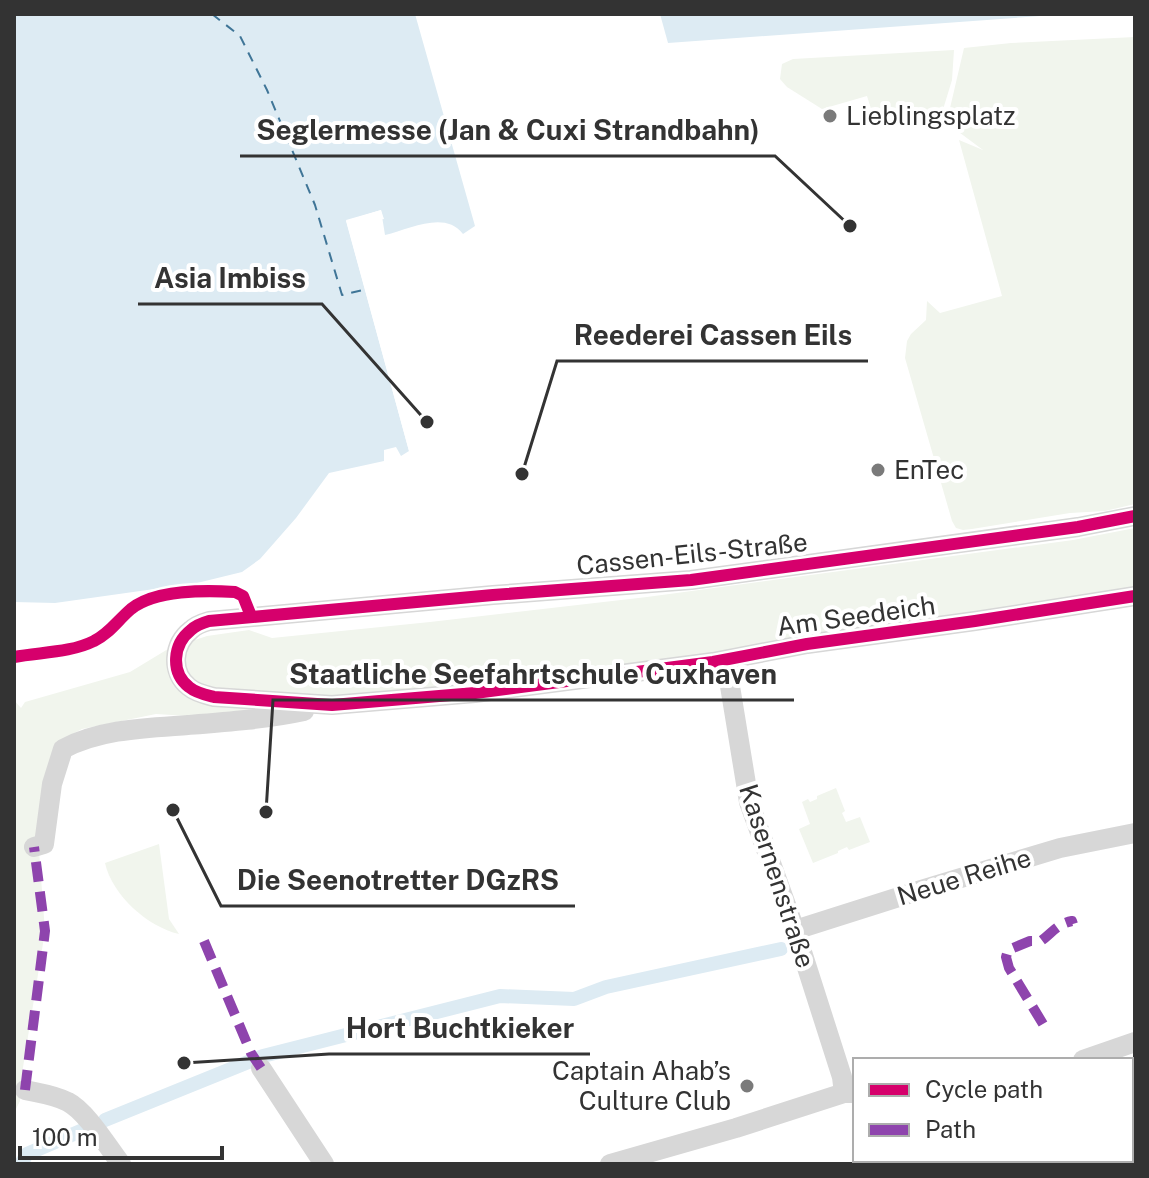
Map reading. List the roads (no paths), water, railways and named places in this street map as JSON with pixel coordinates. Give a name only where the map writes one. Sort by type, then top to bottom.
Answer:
[{"type":"street","name":"Cassen-Eils-Straße","points":[[251,616],[691,580],[1078,527],[1135,516]]},
{"type":"street","name":"Am Seedeich","points":[[34,847],[44,844],[52,784],[63,749],[81,739],[142,728],[193,725],[332,705],[475,693],[713,662],[807,644],[1135,596]]},
{"type":"street","name":"Am Seedeich","points":[[251,616],[209,621],[194,627],[183,637],[175,657],[181,678],[189,687],[214,697],[332,705]]},
{"type":"street","name":"Kasernenstraße","points":[[713,662],[719,665],[729,680],[749,802],[850,1093]]},
{"type":"street","name":"Neue Reihe","points":[[795,930],[1060,848],[1135,833]]},
{"type":"street","points":[[1089,1058],[1135,1042]]},
{"type":"street","points":[[261,1068],[324,1164]]},
{"type":"street","points":[[25,1090],[70,1103],[80,1111],[121,1164]]},
{"type":"street","points":[[610,1164],[850,1093]]},
{"type":"waterway","points":[[105,1120],[263,1056],[500,996],[574,999],[606,987],[781,949]]},
{"type":"waterway","points":[[21,1164],[27,1154],[83,1130]]},
{"type":"place","name":"Lieblingsplatz","points":[[830,116]]},
{"type":"place","name":"Seglermesse (Jan & Cuxi Strandbahn)","points":[[850,226]]},
{"type":"place","name":"Asia Imbiss","points":[[427,422]]},
{"type":"place","name":"EnTec","points":[[878,470]]},
{"type":"place","name":"Reederei Cassen Eils","points":[[522,474]]},
{"type":"place","name":"Die Seenotretter DGzRS","points":[[173,810]]},
{"type":"place","name":"Staatliche Seefahrtschule Cuxhaven","points":[[266,812]]},
{"type":"place","name":"Hort Buchtkieker","points":[[184,1063]]},
{"type":"place","name":"Captain Ahab’s Culture Club","points":[[747,1086]]}]
